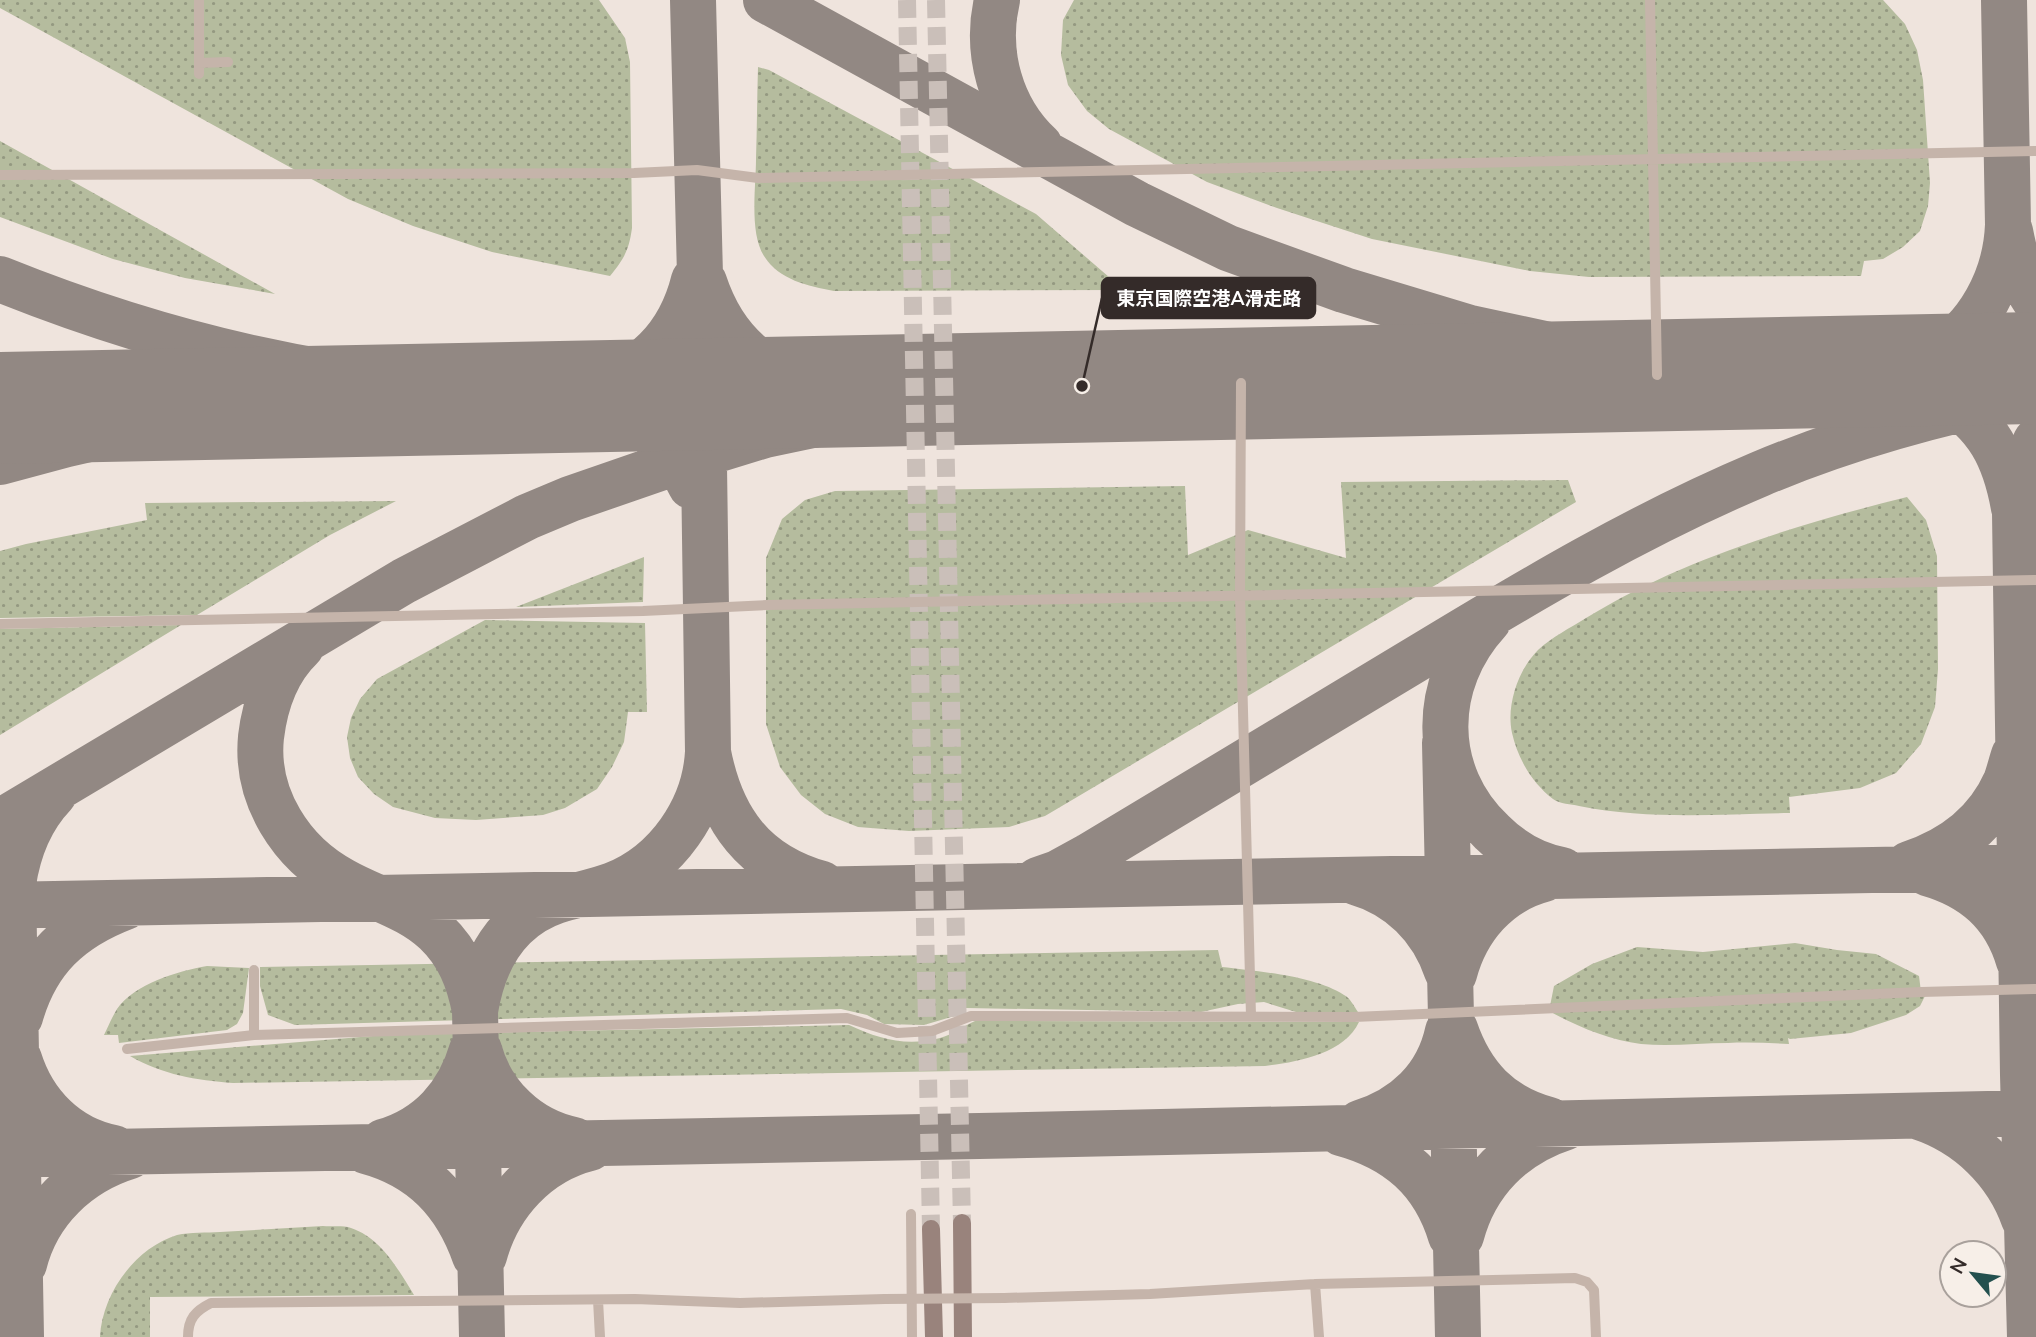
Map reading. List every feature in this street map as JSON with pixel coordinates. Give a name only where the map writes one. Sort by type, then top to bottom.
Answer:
[{"type":"street","points":[[962,1223],[963,1337]]},
{"type":"street","points":[[931,1229],[933,1337]]},
{"type":"lane","points":[[199,0],[199,74]]},
{"type":"lane","points":[[1650,0],[1657,375]]},
{"type":"lane","points":[[199,63],[228,62]]},
{"type":"lane","points":[[0,175],[634,173],[697,170],[758,177],[2036,151]]},
{"type":"lane","points":[[1241,383],[1240,596],[1251,1016]]},
{"type":"lane","points":[[0,624],[643,611],[767,605],[2036,580]]},
{"type":"lane","points":[[254,970],[254,1035]]},
{"type":"lane","points":[[127,1049],[254,1035],[847,1018],[897,1033],[932,1031],[971,1016],[1354,1017],[2036,989]]},
{"type":"lane","points":[[911,1214],[912,1337]]},
{"type":"lane","points":[[188,1337],[191,1318],[197,1310],[211,1303],[635,1299],[740,1303],[1150,1294],[1315,1284],[1574,1278],[1587,1282],[1594,1290],[1596,1337]]},
{"type":"lane","points":[[1315,1284],[1319,1337]]},
{"type":"lane","points":[[598,1300],[600,1337]]},
{"type":"green space","points":[[0,0],[599,0],[625,38],[630,62],[632,228],[627,248],[610,276],[492,252],[413,226],[348,199],[0,8]]},
{"type":"green space","points":[[1074,0],[1883,0],[1905,24],[1917,50],[1923,80],[1930,183],[1928,206],[1920,231],[1903,247],[1883,259],[1864,261],[1861,276],[1589,277],[1530,271],[1372,239],[1207,182],[1109,129],[1087,111],[1068,85],[1061,55],[1063,20]]},
{"type":"green space","points":[[758,67],[769,70],[1036,214],[1124,290],[834,291],[804,284],[786,276],[764,256],[756,235],[754,209]]},
{"type":"green space","points":[[0,141],[275,294],[185,278],[113,259],[0,217]]},
{"type":"green space","points":[[1568,480],[1576,502],[1045,816],[1009,827],[909,831],[858,827],[825,814],[801,795],[780,767],[766,724],[766,558],[782,519],[805,500],[835,491],[1185,486],[1188,555],[1248,530],[1346,558],[1341,482]]},
{"type":"green space","points":[[1907,497],[1926,520],[1937,556],[1938,669],[1935,707],[1921,744],[1896,773],[1860,788],[1789,797],[1790,813],[1711,815],[1657,815],[1566,804],[1545,793],[1532,778],[1522,761],[1512,733],[1512,700],[1519,678],[1531,658],[1549,641],[1623,597],[1701,561],[1783,532]]},
{"type":"green space","points":[[396,501],[330,535],[197,615],[0,618],[0,551],[147,520],[145,503]]},
{"type":"green space","points":[[644,557],[643,602],[516,607]]},
{"type":"green space","points":[[485,620],[645,623],[647,712],[628,712],[624,742],[612,767],[597,789],[565,808],[543,815],[476,820],[435,818],[393,807],[374,794],[358,777],[350,758],[347,737],[351,718],[360,699],[377,679]]},
{"type":"green space","points":[[181,625],[0,735],[0,629]]},
{"type":"green space","points":[[1795,943],[1876,954],[1919,976],[1921,992],[1925,996],[1920,1006],[1906,1015],[1851,1033],[1788,1038],[1789,1044],[1641,1044],[1593,1032],[1549,1011],[1554,986],[1592,964],[1637,947],[1703,952]]},
{"type":"green space","points":[[1218,950],[1222,967],[1285,975],[1318,983],[1346,996],[1358,1012],[1296,1012],[1264,1002],[1238,1004],[1201,1012],[966,1008],[958,1015],[924,1025],[884,1024],[867,1015],[841,1009],[295,1025],[268,1015],[260,986],[260,967]]},
{"type":"green space","points":[[207,966],[249,968],[243,1013],[237,1024],[227,1030],[119,1043],[118,1035],[104,1035],[117,1009],[134,992],[170,975]]},
{"type":"green space","points":[[975,1021],[1359,1022],[1352,1033],[1331,1049],[1305,1059],[1265,1066],[233,1083],[180,1076],[130,1056],[385,1035],[849,1025],[882,1038],[916,1042],[944,1037]]},
{"type":"green space","points":[[348,1227],[371,1239],[388,1256],[414,1295],[150,1297],[150,1337],[100,1337],[102,1321],[114,1289],[135,1262],[162,1241],[187,1233]]},
{"type":"taxiway","points":[[475,1011],[491,959],[511,930],[523,918],[538,909],[556,901],[613,885],[650,863],[680,832],[691,814],[705,773],[708,752],[703,394],[693,0]]},
{"type":"taxiway","points":[[766,0],[1137,204],[1228,248],[1344,290],[1470,328],[1600,356],[1731,374]]},
{"type":"taxiway","points":[[997,0],[993,40],[999,79],[1015,115],[1040,146]]},
{"type":"taxiway","points":[[1847,372],[1902,366],[1932,356],[1949,345],[1976,317],[1995,282],[2002,264],[2008,225],[2004,0]]},
{"type":"taxiway","points":[[2010,231],[2019,268],[2036,302]]},
{"type":"taxiway","points":[[0,279],[154,333],[259,360],[312,370],[448,388],[642,395]]},
{"type":"taxiway","points":[[588,393],[626,374],[656,350],[679,320],[694,280]]},
{"type":"taxiway","points":[[704,282],[724,324],[736,341],[751,355],[786,377],[829,391]]},
{"type":"taxiway","points":[[0,822],[404,581],[527,517],[570,499],[765,435],[929,403],[1082,386]]},
{"type":"taxiway","points":[[1038,880],[1058,873],[1089,856],[1502,608],[1671,515],[1760,474],[1827,448],[1931,417],[2036,393]]},
{"type":"taxiway","points":[[1943,396],[1972,418],[1992,443],[2005,473],[2014,508]]},
{"type":"taxiway","points":[[0,462],[146,426],[351,401]]},
{"type":"taxiway","points":[[588,402],[621,414],[650,432],[673,456],[691,486]]},
{"type":"taxiway","points":[[2030,1337],[2023,1075],[2015,513],[2018,480],[2036,441]]},
{"type":"taxiway","points":[[1488,621],[1469,645],[1456,672],[1448,699],[1445,728],[1448,756],[1457,783],[1472,809],[1492,832],[1524,856],[1542,865],[1562,870]]},
{"type":"taxiway","points":[[301,647],[279,677],[269,700],[261,737],[264,781],[280,821],[307,855],[324,869],[415,916],[436,932],[457,958],[473,1000],[482,1337]]},
{"type":"taxiway","points":[[1445,743],[1458,1337]]},
{"type":"taxiway","points":[[708,752],[722,799],[744,836],[759,852],[777,865],[822,884]]},
{"type":"taxiway","points":[[1909,864],[1954,843],[1978,822],[1998,796],[2014,755]]},
{"type":"taxiway","points":[[21,1337],[13,884],[26,836],[38,814],[54,794]]},
{"type":"taxiway","points":[[0,905],[2036,867]]},
{"type":"taxiway","points":[[1927,873],[1959,885],[1985,904],[2005,929],[2019,961]]},
{"type":"taxiway","points":[[1454,974],[1467,941],[1486,914],[1512,892],[1544,879]]},
{"type":"taxiway","points":[[1355,882],[1386,895],[1412,915],[1433,940],[1447,971]]},
{"type":"taxiway","points":[[20,1017],[35,979],[58,949],[88,925],[125,907]]},
{"type":"taxiway","points":[[1455,1029],[1470,1061],[1490,1087],[1516,1107],[1549,1120]]},
{"type":"taxiway","points":[[1360,1123],[1391,1109],[1417,1089],[1436,1063],[1448,1031]]},
{"type":"taxiway","points":[[383,1142],[414,1128],[440,1108],[459,1082],[472,1050]]},
{"type":"taxiway","points":[[479,1050],[492,1082],[514,1108],[541,1128],[574,1140]]},
{"type":"taxiway","points":[[19,1059],[33,1091],[54,1117],[81,1137],[114,1148]]},
{"type":"taxiway","points":[[0,1154],[2036,1113]]},
{"type":"taxiway","points":[[1919,1117],[1954,1133],[1984,1156],[2007,1185],[2024,1219]]},
{"type":"taxiway","points":[[1461,1236],[1476,1199],[1499,1168],[1529,1144],[1566,1127]]},
{"type":"taxiway","points":[[1341,1133],[1379,1148],[1411,1169],[1435,1198],[1451,1236]]},
{"type":"taxiway","points":[[484,1256],[499,1219],[522,1187],[553,1163],[590,1148]]},
{"type":"taxiway","points":[[366,1151],[404,1166],[434,1189],[458,1219],[475,1256]]},
{"type":"taxiway","points":[[24,1264],[39,1227],[62,1196],[93,1172],[130,1156]]},
{"type":"runway","points":[[0,408],[2036,368]]},
{"type":"tunnel","points":[[907,0],[931,1229]]},
{"type":"tunnel","points":[[936,0],[962,1223]]},
{"type":"place","name":"東京国際空港A滑走路","points":[[1082,386]]}]
